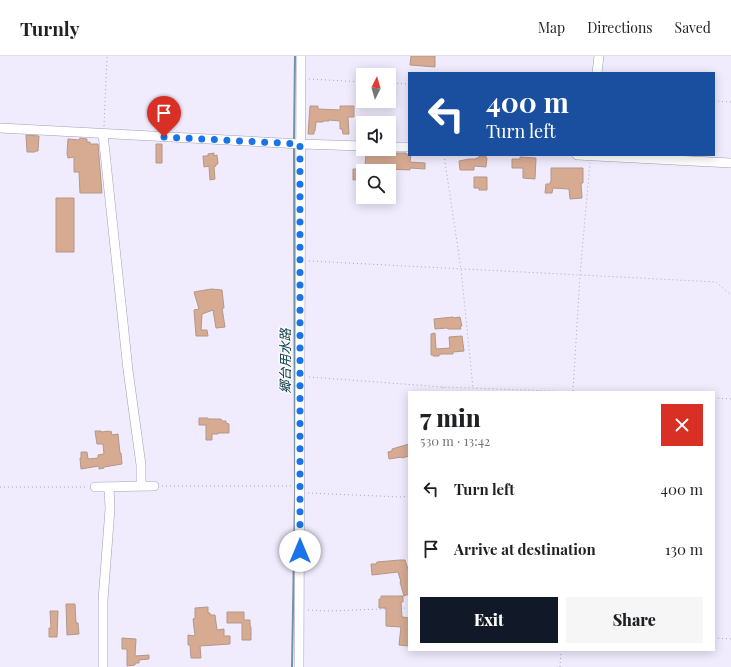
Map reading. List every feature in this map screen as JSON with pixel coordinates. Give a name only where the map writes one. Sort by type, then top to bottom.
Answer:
[{"type":"street","points":[[299,667],[301,56]]},
{"type":"street","points":[[598,72],[599,56]]},
{"type":"street","points":[[0,128],[356,146]]},
{"type":"street","points":[[103,134],[128,370],[141,466],[141,486]]},
{"type":"street","points":[[396,147],[408,147]]},
{"type":"street","points":[[608,156],[731,163]]},
{"type":"street","points":[[95,487],[154,486]]},
{"type":"street","points":[[103,667],[103,600],[110,509],[109,487]]},
{"type":"path","points":[[103,134],[107,56]]},
{"type":"path","points":[[308,79],[356,82]]},
{"type":"path","points":[[396,83],[408,84]]},
{"type":"path","points":[[715,101],[731,102]]},
{"type":"path","points":[[444,156],[460,269],[473,388]]},
{"type":"path","points":[[573,391],[580,275],[591,156]]},
{"type":"path","points":[[301,260],[716,282],[731,296]]},
{"type":"path","points":[[300,376],[443,387],[548,391]]},
{"type":"path","points":[[442,391],[443,387]]},
{"type":"path","points":[[715,398],[731,399]]},
{"type":"path","points":[[154,486],[300,489],[401,497],[408,496]]},
{"type":"path","points":[[0,487],[95,487]]},
{"type":"path","points":[[300,609],[327,611],[408,608]]},
{"type":"path","points":[[715,638],[731,639]]},
{"type":"path","points":[[560,667],[561,651]]},
{"type":"building","points":[[411,56],[435,56],[435,67],[410,65]]},
{"type":"building","points":[[310,106],[318,106],[318,109],[340,110],[340,106],[354,106],[354,117],[348,117],[349,134],[343,134],[342,129],[340,129],[340,121],[329,120],[316,122],[314,134],[308,134]]},
{"type":"building","points":[[26,135],[39,136],[38,151],[27,152]]},
{"type":"building","points":[[80,138],[87,139],[87,142],[90,142],[90,144],[98,144],[102,193],[80,193],[79,172],[74,172],[74,157],[68,158],[67,154],[68,139],[79,140]]},
{"type":"building","points":[[156,144],[162,144],[162,163],[156,163]]},
{"type":"building","points":[[214,153],[214,156],[217,155],[218,164],[214,167],[215,179],[210,180],[209,166],[204,167],[203,156],[208,156],[208,154]]},
{"type":"building","points":[[396,153],[406,153],[408,156],[411,156],[410,162],[425,163],[425,169],[396,169],[396,164],[365,164],[366,156],[396,156]]},
{"type":"building","points":[[479,156],[486,156],[486,167],[474,166],[474,170],[460,170],[459,161],[476,159],[479,158]]},
{"type":"building","points":[[520,157],[536,158],[535,179],[523,178],[523,168],[512,168],[512,159],[520,159]]},
{"type":"building","points":[[551,168],[583,168],[583,183],[581,183],[582,198],[570,199],[569,189],[553,188],[552,193],[545,193],[546,184],[550,184],[551,182]]},
{"type":"building","points":[[353,169],[356,169],[356,180],[353,180]]},
{"type":"building","points":[[474,177],[487,177],[487,190],[479,190],[479,188],[474,188]]},
{"type":"building","points":[[56,198],[74,198],[74,252],[56,252]]},
{"type":"building","points":[[211,289],[222,290],[224,308],[222,308],[225,327],[216,328],[213,310],[202,314],[201,330],[207,330],[208,336],[196,336],[194,310],[199,309],[194,292]]},
{"type":"building","points":[[460,317],[462,326],[460,326],[461,329],[435,329],[434,319]]},
{"type":"building","points":[[435,333],[436,349],[450,348],[449,337],[462,336],[464,351],[453,352],[453,354],[441,354],[439,356],[431,355],[431,334]]},
{"type":"building","points":[[199,418],[221,419],[222,421],[226,421],[226,423],[229,424],[229,433],[212,434],[212,440],[206,440],[206,425],[199,425]]},
{"type":"building","points":[[95,431],[111,431],[112,435],[118,434],[122,464],[99,469],[99,466],[81,469],[81,452],[87,452],[88,459],[98,458],[98,455],[104,454],[103,444],[97,444]]},
{"type":"building","points":[[408,444],[408,456],[389,459],[388,452],[392,451],[392,449]]},
{"type":"building","points":[[405,560],[408,569],[408,594],[404,596],[398,572],[372,575],[371,564],[376,564],[377,562]]},
{"type":"building","points":[[381,596],[403,596],[403,602],[401,602],[402,617],[408,618],[408,646],[399,645],[401,627],[386,626],[386,608],[379,608],[379,599],[381,599]]},
{"type":"building","points":[[66,604],[75,604],[76,623],[78,623],[79,634],[67,635]]},
{"type":"building","points":[[208,607],[208,613],[210,613],[210,615],[215,615],[217,630],[224,629],[224,636],[230,636],[230,644],[200,646],[201,658],[191,658],[190,645],[188,645],[188,635],[195,636],[193,619],[195,618],[195,608]]},
{"type":"building","points":[[50,611],[58,611],[57,637],[49,637],[49,628],[51,628]]},
{"type":"building","points":[[227,612],[244,612],[244,620],[250,620],[251,640],[242,640],[242,623],[227,623]]},
{"type":"building","points":[[122,638],[136,639],[135,656],[149,655],[149,659],[139,660],[139,663],[135,663],[135,665],[127,666],[127,649],[122,649]]},
{"type":"waterway","name":"郷台用水路","points":[[294,141],[295,56]]},
{"type":"waterway","name":"郷台用水路","points":[[292,667],[295,497],[294,147]]},
{"type":"route","points":[[164,137],[300,144],[300,551]]}]
